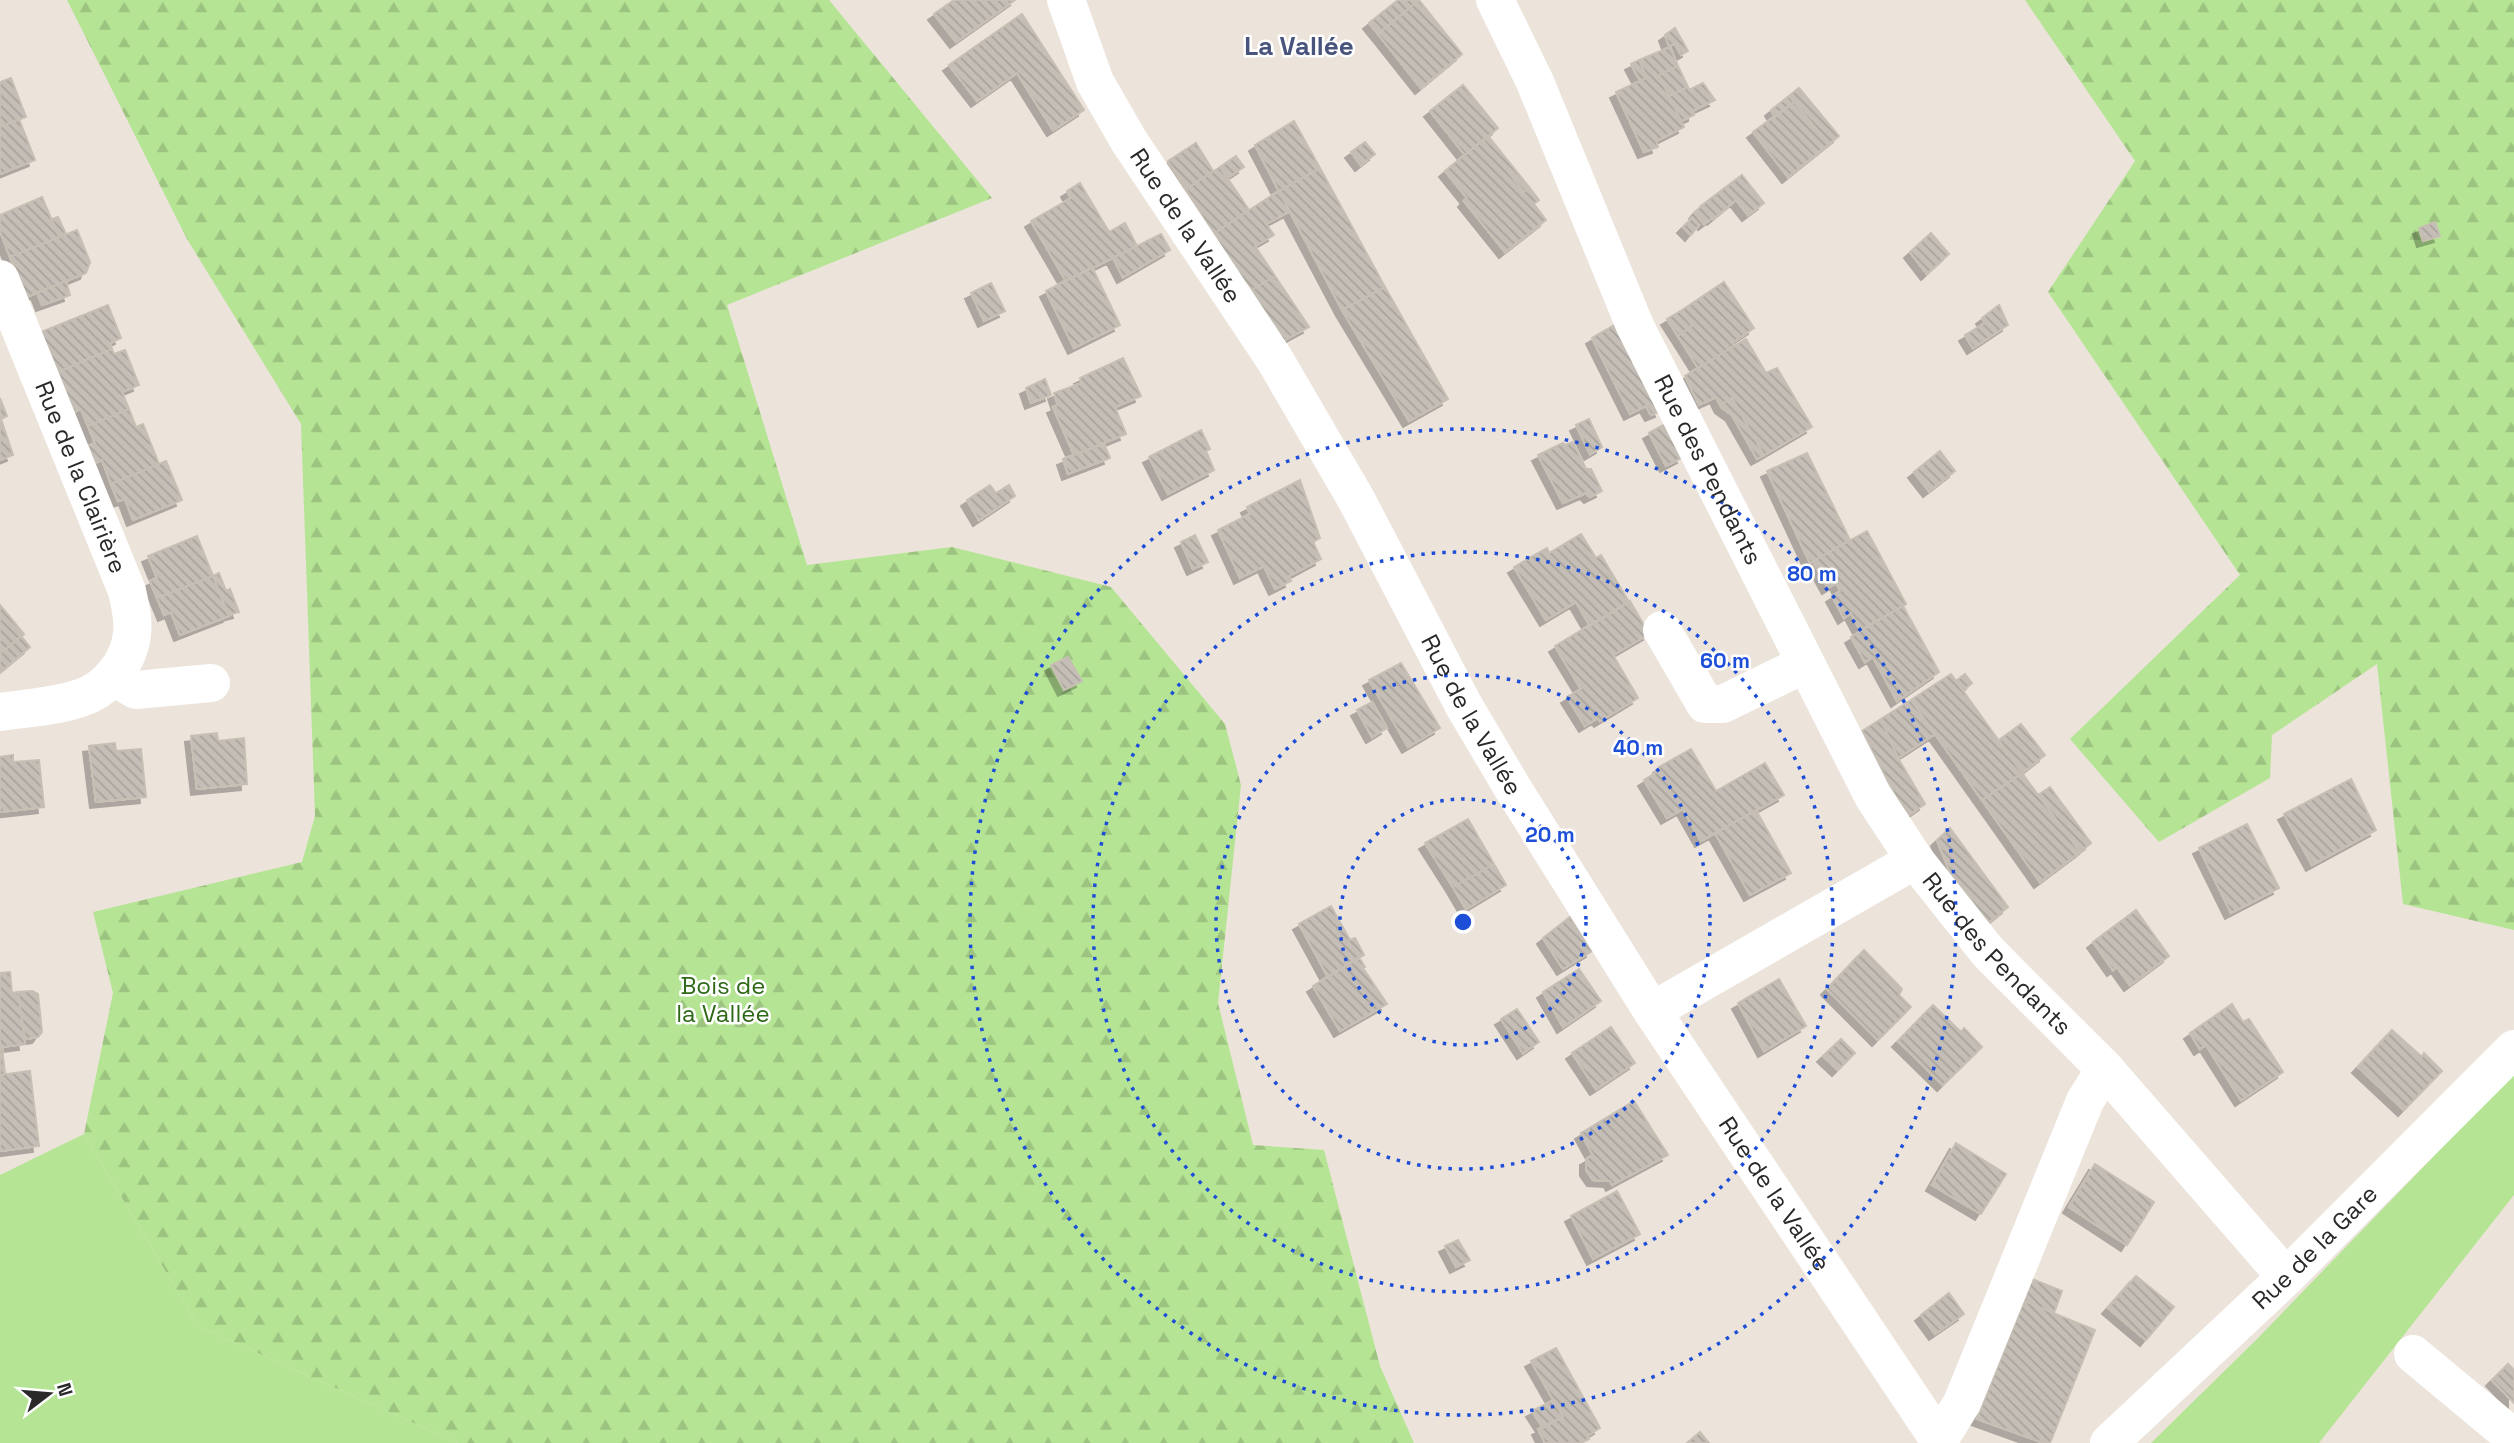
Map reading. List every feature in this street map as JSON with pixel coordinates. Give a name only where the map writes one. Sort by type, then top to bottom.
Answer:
[{"type":"street","name":"Rue de la Vallée","points":[[1066,0],[1096,82],[1129,141],[1275,360],[1356,499],[1471,718],[1652,1011],[1940,1442]]},
{"type":"street","name":"Rue des Pendants","points":[[1495,0],[1535,82],[1635,326],[1873,796],[1915,860],[1988,952],[2105,1069],[2286,1277]]},
{"type":"street","name":"Rue de la Clairière","points":[[0,279],[127,591],[132,613],[132,635],[125,657],[113,677]]},
{"type":"street","points":[[1662,630],[1705,704],[1723,704],[1805,663]]},
{"type":"street","points":[[0,712],[80,698],[97,690],[113,677],[136,690],[211,682]]},
{"type":"street","points":[[1652,1011],[1915,860]]},
{"type":"street","name":"Rue de la Gare","points":[[2109,1443],[2286,1277],[2514,1049]]},
{"type":"street","points":[[1940,1442],[1962,1403],[2085,1101],[2105,1069]]},
{"type":"street","points":[[2413,1354],[2514,1438]]},
{"type":"green space","name":"Bois de la Vallée","points":[[67,0],[829,0],[992,198],[727,305],[807,565],[952,547],[1111,587],[1225,724],[1241,785],[1218,1003],[1253,1145],[1324,1150],[1380,1366],[1414,1443],[458,1443],[198,1326],[84,1134],[113,993],[93,912],[302,862],[315,816],[301,424],[187,239]]},
{"type":"green space","points":[[2025,0],[2514,0],[2514,930],[2403,904],[2377,664],[2272,735],[2270,778],[2159,842],[2070,739],[2240,575],[2048,292],[2135,161]]},
{"type":"green space","points":[[2514,1073],[2514,1195],[2319,1443],[2151,1443],[2258,1338]]},
{"type":"green space","points":[[84,1134],[198,1326],[458,1443],[0,1443],[0,1175]]},
{"type":"building","points":[[954,0],[1015,0],[956,42],[934,14]]},
{"type":"building","points":[[1398,0],[1419,0],[1378,34],[1369,23]]},
{"type":"building","points":[[1419,0],[1462,54],[1421,88],[1378,34]]},
{"type":"building","points":[[1022,14],[1084,110],[1053,130],[1017,73],[977,101],[949,65]]},
{"type":"building","points":[[1675,28],[1688,51],[1681,55],[1675,44],[1669,46],[1665,35]]},
{"type":"building","points":[[1670,47],[1678,66],[1659,75],[1684,127],[1656,141],[1658,147],[1644,152],[1616,92],[1647,78],[1639,60]]},
{"type":"building","points":[[1639,60],[1647,78],[1640,81],[1631,64]]},
{"type":"building","points":[[1678,66],[1688,87],[1669,96],[1659,75]]},
{"type":"building","points":[[11,78],[26,117],[0,127],[0,82]]},
{"type":"building","points":[[1703,83],[1715,100],[1694,110],[1694,115],[1681,121],[1669,96]]},
{"type":"building","points":[[1463,85],[1498,128],[1465,155],[1430,111]]},
{"type":"building","points":[[1799,88],[1839,136],[1829,144],[1789,96]]},
{"type":"building","points":[[1789,96],[1794,102],[1775,117],[1771,110]]},
{"type":"building","points":[[1794,102],[1829,144],[1788,177],[1753,132]]},
{"type":"building","points":[[19,119],[35,160],[0,174],[0,127]]},
{"type":"building","points":[[1294,121],[1320,168],[1279,191],[1255,145]]},
{"type":"building","points":[[1488,136],[1529,187],[1524,192],[1483,140]]},
{"type":"building","points":[[1483,140],[1524,192],[1529,187],[1539,200],[1534,204],[1546,220],[1505,252],[1464,201],[1467,198],[1445,171]]},
{"type":"building","points":[[1365,142],[1375,154],[1361,165],[1351,152]]},
{"type":"building","points":[[1196,143],[1213,171],[1186,189],[1168,161]]},
{"type":"building","points":[[1236,156],[1244,167],[1227,178],[1220,167]]},
{"type":"building","points":[[1220,167],[1249,210],[1213,234],[1186,189]]},
{"type":"building","points":[[1320,168],[1385,287],[1342,310],[1279,191]]},
{"type":"building","points":[[1742,175],[1764,203],[1748,215],[1736,200],[1713,219],[1701,206]]},
{"type":"building","points":[[1080,183],[1109,232],[1125,223],[1137,246],[1066,281],[1031,221],[1071,198],[1067,191]]},
{"type":"building","points":[[1279,191],[1290,211],[1266,224],[1254,207]]},
{"type":"building","points":[[42,197],[59,237],[10,257],[0,231],[0,215]]},
{"type":"building","points":[[1701,206],[1712,218],[1704,224],[1695,213]]},
{"type":"building","points":[[1254,207],[1274,235],[1255,246],[1275,276],[1250,291],[1213,234]]},
{"type":"building","points":[[58,217],[66,234],[59,237],[52,219]]},
{"type":"building","points":[[1692,218],[1699,225],[1691,235],[1683,227]]},
{"type":"building","points":[[2435,222],[2440,236],[2423,241],[2419,228]]},
{"type":"building","points":[[77,230],[90,262],[86,273],[27,297],[10,257]]},
{"type":"building","points":[[1931,233],[1949,254],[1927,274],[1910,252]]},
{"type":"building","points":[[1161,234],[1170,250],[1123,277],[1113,258]]},
{"type":"building","points":[[1092,267],[1120,325],[1074,348],[1046,291]]},
{"type":"building","points":[[1275,276],[1309,327],[1281,342],[1250,291]]},
{"type":"building","points":[[66,281],[70,295],[42,305],[37,292]]},
{"type":"building","points":[[1724,282],[1754,328],[1732,343],[1734,346],[1698,368],[1678,336],[1692,326],[1682,310]]},
{"type":"building","points":[[991,283],[1005,311],[984,321],[971,293]]},
{"type":"building","points":[[1385,287],[1448,399],[1409,421],[1342,310]]},
{"type":"building","points":[[108,305],[121,338],[110,343],[112,349],[58,372],[41,332]]},
{"type":"building","points":[[1999,305],[2008,325],[1973,348],[1965,335],[1985,323],[1982,318]]},
{"type":"building","points":[[1682,310],[1692,326],[1678,336],[1667,319]]},
{"type":"building","points":[[1618,323],[1661,411],[1651,415],[1646,406],[1630,414],[1592,338]]},
{"type":"building","points":[[1746,339],[1766,373],[1777,368],[1812,427],[1764,455],[1732,398],[1720,405],[1716,397],[1699,405],[1685,376]]},
{"type":"building","points":[[112,349],[114,354],[125,350],[139,385],[122,392],[129,409],[88,426],[81,409],[74,412],[58,372]]},
{"type":"building","points":[[1123,358],[1141,396],[1115,407],[1126,434],[1074,455],[1053,407],[1058,405],[1054,393],[1082,383],[1080,378]]},
{"type":"building","points":[[1045,379],[1051,395],[1031,403],[1026,388]]},
{"type":"building","points":[[0,398],[7,416],[1,419],[13,455],[0,460]]},
{"type":"building","points":[[1732,398],[1764,455],[1757,459],[1732,415],[1720,405]]},
{"type":"building","points":[[129,409],[136,427],[143,424],[159,464],[111,484],[102,460],[95,463],[88,446],[95,443],[88,426]]},
{"type":"building","points":[[1589,419],[1602,447],[1590,454],[1576,425]]},
{"type":"building","points":[[1667,423],[1683,457],[1666,466],[1649,433]]},
{"type":"building","points":[[1201,430],[1210,449],[1206,451],[1214,470],[1168,494],[1149,457]]},
{"type":"building","points":[[1573,442],[1586,469],[1591,469],[1602,491],[1590,497],[1586,493],[1563,503],[1538,455],[1563,443],[1565,445]]},
{"type":"building","points":[[1104,444],[1110,458],[1089,466],[1081,452]]},
{"type":"building","points":[[1940,451],[1955,471],[1929,491],[1914,472]]},
{"type":"building","points":[[1081,452],[1089,466],[1068,474],[1063,459]]},
{"type":"building","points":[[1807,453],[1850,540],[1810,563],[1767,471]]},
{"type":"building","points":[[166,461],[182,500],[133,520],[125,499],[118,501],[111,484]]},
{"type":"building","points":[[1300,480],[1320,538],[1313,542],[1321,559],[1289,576],[1291,581],[1275,589],[1264,566],[1240,578],[1218,530],[1250,514],[1247,507]]},
{"type":"building","points":[[990,485],[996,493],[1009,485],[1015,496],[979,520],[967,500]]},
{"type":"building","points":[[1867,531],[1906,604],[1860,630],[1851,613],[1844,618],[1832,596],[1840,591],[1836,583],[1828,588],[1813,561]]},
{"type":"building","points":[[1581,534],[1596,558],[1601,555],[1629,602],[1590,626],[1576,602],[1546,620],[1514,567],[1547,548],[1549,553]]},
{"type":"building","points":[[1195,535],[1208,562],[1193,569],[1181,542]]},
{"type":"building","points":[[197,536],[213,576],[157,598],[150,581],[157,578],[148,556]]},
{"type":"building","points":[[219,573],[226,591],[230,589],[239,612],[228,615],[213,576]]},
{"type":"building","points":[[213,576],[229,616],[180,635],[171,612],[164,615],[157,598]]},
{"type":"building","points":[[1630,601],[1649,634],[1613,655],[1638,698],[1600,721],[1598,718],[1585,726],[1567,697],[1581,689],[1555,646]]},
{"type":"building","points":[[0,605],[24,634],[0,654]]},
{"type":"building","points":[[1903,606],[1939,672],[1897,701],[1873,657],[1865,662],[1851,637]]},
{"type":"building","points":[[21,636],[30,647],[0,672],[0,654]]},
{"type":"building","points":[[1068,657],[1082,681],[1064,690],[1051,665]]},
{"type":"building","points":[[1401,663],[1440,728],[1408,747],[1369,680]]},
{"type":"building","points":[[1951,674],[2022,773],[1982,800],[1911,700]]},
{"type":"building","points":[[1965,674],[1972,683],[1963,691],[1956,681]]},
{"type":"building","points":[[1911,700],[1935,734],[1898,758],[1881,719]]},
{"type":"building","points":[[1372,702],[1387,728],[1372,737],[1357,710]]},
{"type":"building","points":[[1881,719],[1898,758],[1925,804],[1909,815],[1895,795],[1862,731]]},
{"type":"building","points":[[2021,724],[2045,755],[2022,773],[1999,740]]},
{"type":"building","points":[[217,733],[218,741],[244,738],[247,784],[197,789],[191,736]]},
{"type":"building","points":[[115,743],[116,751],[141,749],[146,797],[96,802],[89,746]]},
{"type":"building","points":[[1691,749],[1716,791],[1765,763],[1784,795],[1701,841],[1683,809],[1667,818],[1644,780],[1660,770],[1659,767]]},
{"type":"building","points":[[13,755],[13,762],[39,760],[44,807],[0,812],[0,757]]},
{"type":"building","points":[[2022,773],[2080,852],[2040,882],[1982,800]]},
{"type":"building","points":[[2351,779],[2376,830],[2312,865],[2284,814]]},
{"type":"building","points":[[2050,787],[2091,843],[2080,852],[2038,795]]},
{"type":"building","points":[[1756,810],[1791,873],[1750,895],[1715,833]]},
{"type":"building","points":[[1468,819],[1494,864],[1453,887],[1425,843]]},
{"type":"building","points":[[2247,824],[2279,888],[2231,913],[2199,848]]},
{"type":"building","points":[[1950,828],[2008,907],[1988,923],[1949,870],[1937,840]]},
{"type":"building","points":[[1494,864],[1506,885],[1466,909],[1453,887]]},
{"type":"building","points":[[1331,906],[1350,940],[1355,938],[1364,955],[1328,977],[1299,924]]},
{"type":"building","points":[[2136,910],[2169,956],[2130,985],[2117,967],[2113,970],[2093,942]]},
{"type":"building","points":[[1570,917],[1592,951],[1563,969],[1543,938]]},
{"type":"building","points":[[1864,950],[1902,989],[1899,995],[1911,1007],[1878,1040],[1827,989]]},
{"type":"building","points":[[1359,957],[1365,967],[1363,968],[1387,1004],[1340,1031],[1313,986]]},
{"type":"building","points":[[1579,969],[1601,1001],[1563,1027],[1543,992]]},
{"type":"building","points":[[10,972],[12,993],[18,992],[25,1044],[2,1047],[5,1074],[0,1075],[0,973]]},
{"type":"building","points":[[1779,979],[1806,1026],[1764,1051],[1738,1003]]},
{"type":"building","points":[[32,991],[38,994],[42,1032],[38,1037],[25,1039],[18,992]]},
{"type":"building","points":[[2232,1004],[2243,1022],[2249,1019],[2283,1072],[2241,1100],[2206,1045],[2200,1049],[2190,1033]]},
{"type":"building","points":[[1933,1005],[1961,1032],[1964,1028],[1982,1047],[1943,1085],[1898,1041]]},
{"type":"building","points":[[1517,1009],[1539,1042],[1523,1053],[1501,1019]]},
{"type":"building","points":[[1611,1027],[1635,1063],[1596,1089],[1572,1053]]},
{"type":"building","points":[[2392,1030],[2422,1057],[2424,1053],[2442,1071],[2404,1110],[2358,1067]]},
{"type":"building","points":[[1841,1039],[1855,1053],[1838,1070],[1823,1056]]},
{"type":"building","points":[[30,1071],[39,1146],[0,1151],[0,1075]]},
{"type":"building","points":[[1634,1101],[1668,1155],[1612,1185],[1610,1181],[1593,1180],[1586,1170],[1586,1159],[1593,1155],[1581,1133]]},
{"type":"building","points":[[1956,1143],[2006,1174],[1981,1214],[1932,1185]]},
{"type":"building","points":[[2095,1164],[2154,1202],[2127,1245],[2069,1207]]},
{"type":"building","points":[[1617,1191],[1640,1234],[1593,1259],[1571,1216]]},
{"type":"building","points":[[1458,1240],[1470,1260],[1456,1267],[1445,1246]]},
{"type":"building","points":[[2136,1276],[2174,1307],[2146,1340],[2108,1308]]},
{"type":"building","points":[[2032,1279],[2062,1291],[2054,1313],[2024,1301]]},
{"type":"building","points":[[1949,1293],[1964,1314],[1935,1334],[1921,1315]]},
{"type":"building","points":[[2024,1301],[2095,1330],[2050,1443],[1977,1419]]},
{"type":"building","points":[[1556,1348],[1600,1428],[1581,1443],[1545,1443],[1538,1429],[1563,1417],[1531,1361]]},
{"type":"building","points":[[2508,1364],[2514,1370],[2514,1403],[2492,1380]]},
{"type":"building","points":[[1554,1400],[1563,1417],[1543,1428],[1532,1411]]},
{"type":"building","points":[[1700,1432],[1709,1443],[1687,1443]]},
{"type":"district","name":"La Vallée","points":[[1299,46]]}]
